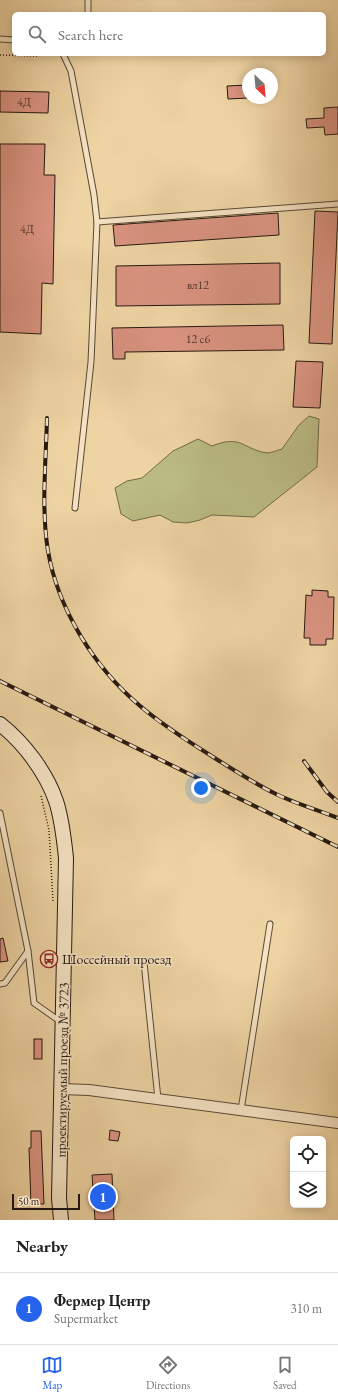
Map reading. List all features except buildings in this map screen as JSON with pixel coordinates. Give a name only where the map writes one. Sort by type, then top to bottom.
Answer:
[{"type":"main road","name":"проектируемый проезд № 3723","points":[[0,724],[12,733],[45,777],[56,800],[62,827],[66,858],[64,1024],[59,1198],[61,1220]]},
{"type":"street","points":[[62,1089],[89,1090],[338,1123]]},
{"type":"lane","points":[[88,0],[88,12]]},
{"type":"lane","points":[[0,39],[12,40]]},
{"type":"lane","points":[[64,56],[71,71],[94,195],[97,222],[91,362],[75,508]]},
{"type":"lane","points":[[97,222],[338,204]]},
{"type":"lane","points":[[0,813],[28,951],[34,1003],[64,1024]]},
{"type":"lane","points":[[242,1110],[270,924]]},
{"type":"lane","points":[[0,984],[5,983],[28,951]]},
{"type":"lane","points":[[144,962],[158,1099]]},
{"type":"path","points":[[0,55],[12,55]]},
{"type":"path","points":[[39,791],[50,830],[53,904]]},
{"type":"green space","points":[[309,416],[319,419],[317,467],[254,517],[212,515],[187,523],[173,522],[160,515],[133,521],[121,514],[115,488],[127,481],[142,478],[173,451],[198,439],[212,446],[230,441],[236,442],[252,449],[270,453],[282,449],[299,425]]},
{"type":"railway","points":[[47,418],[44,501],[48,551],[53,573],[69,615],[80,636],[93,655],[107,673],[139,705],[183,738],[269,791],[338,818]]},
{"type":"railway","points":[[0,681],[338,847]]},
{"type":"railway","points":[[304,761],[327,792],[338,802]]},
{"type":"place","name":"Шоссейный проезд","points":[[49,959]]},
{"type":"place","name":"Фермер Центр","points":[[103,1197]]}]
